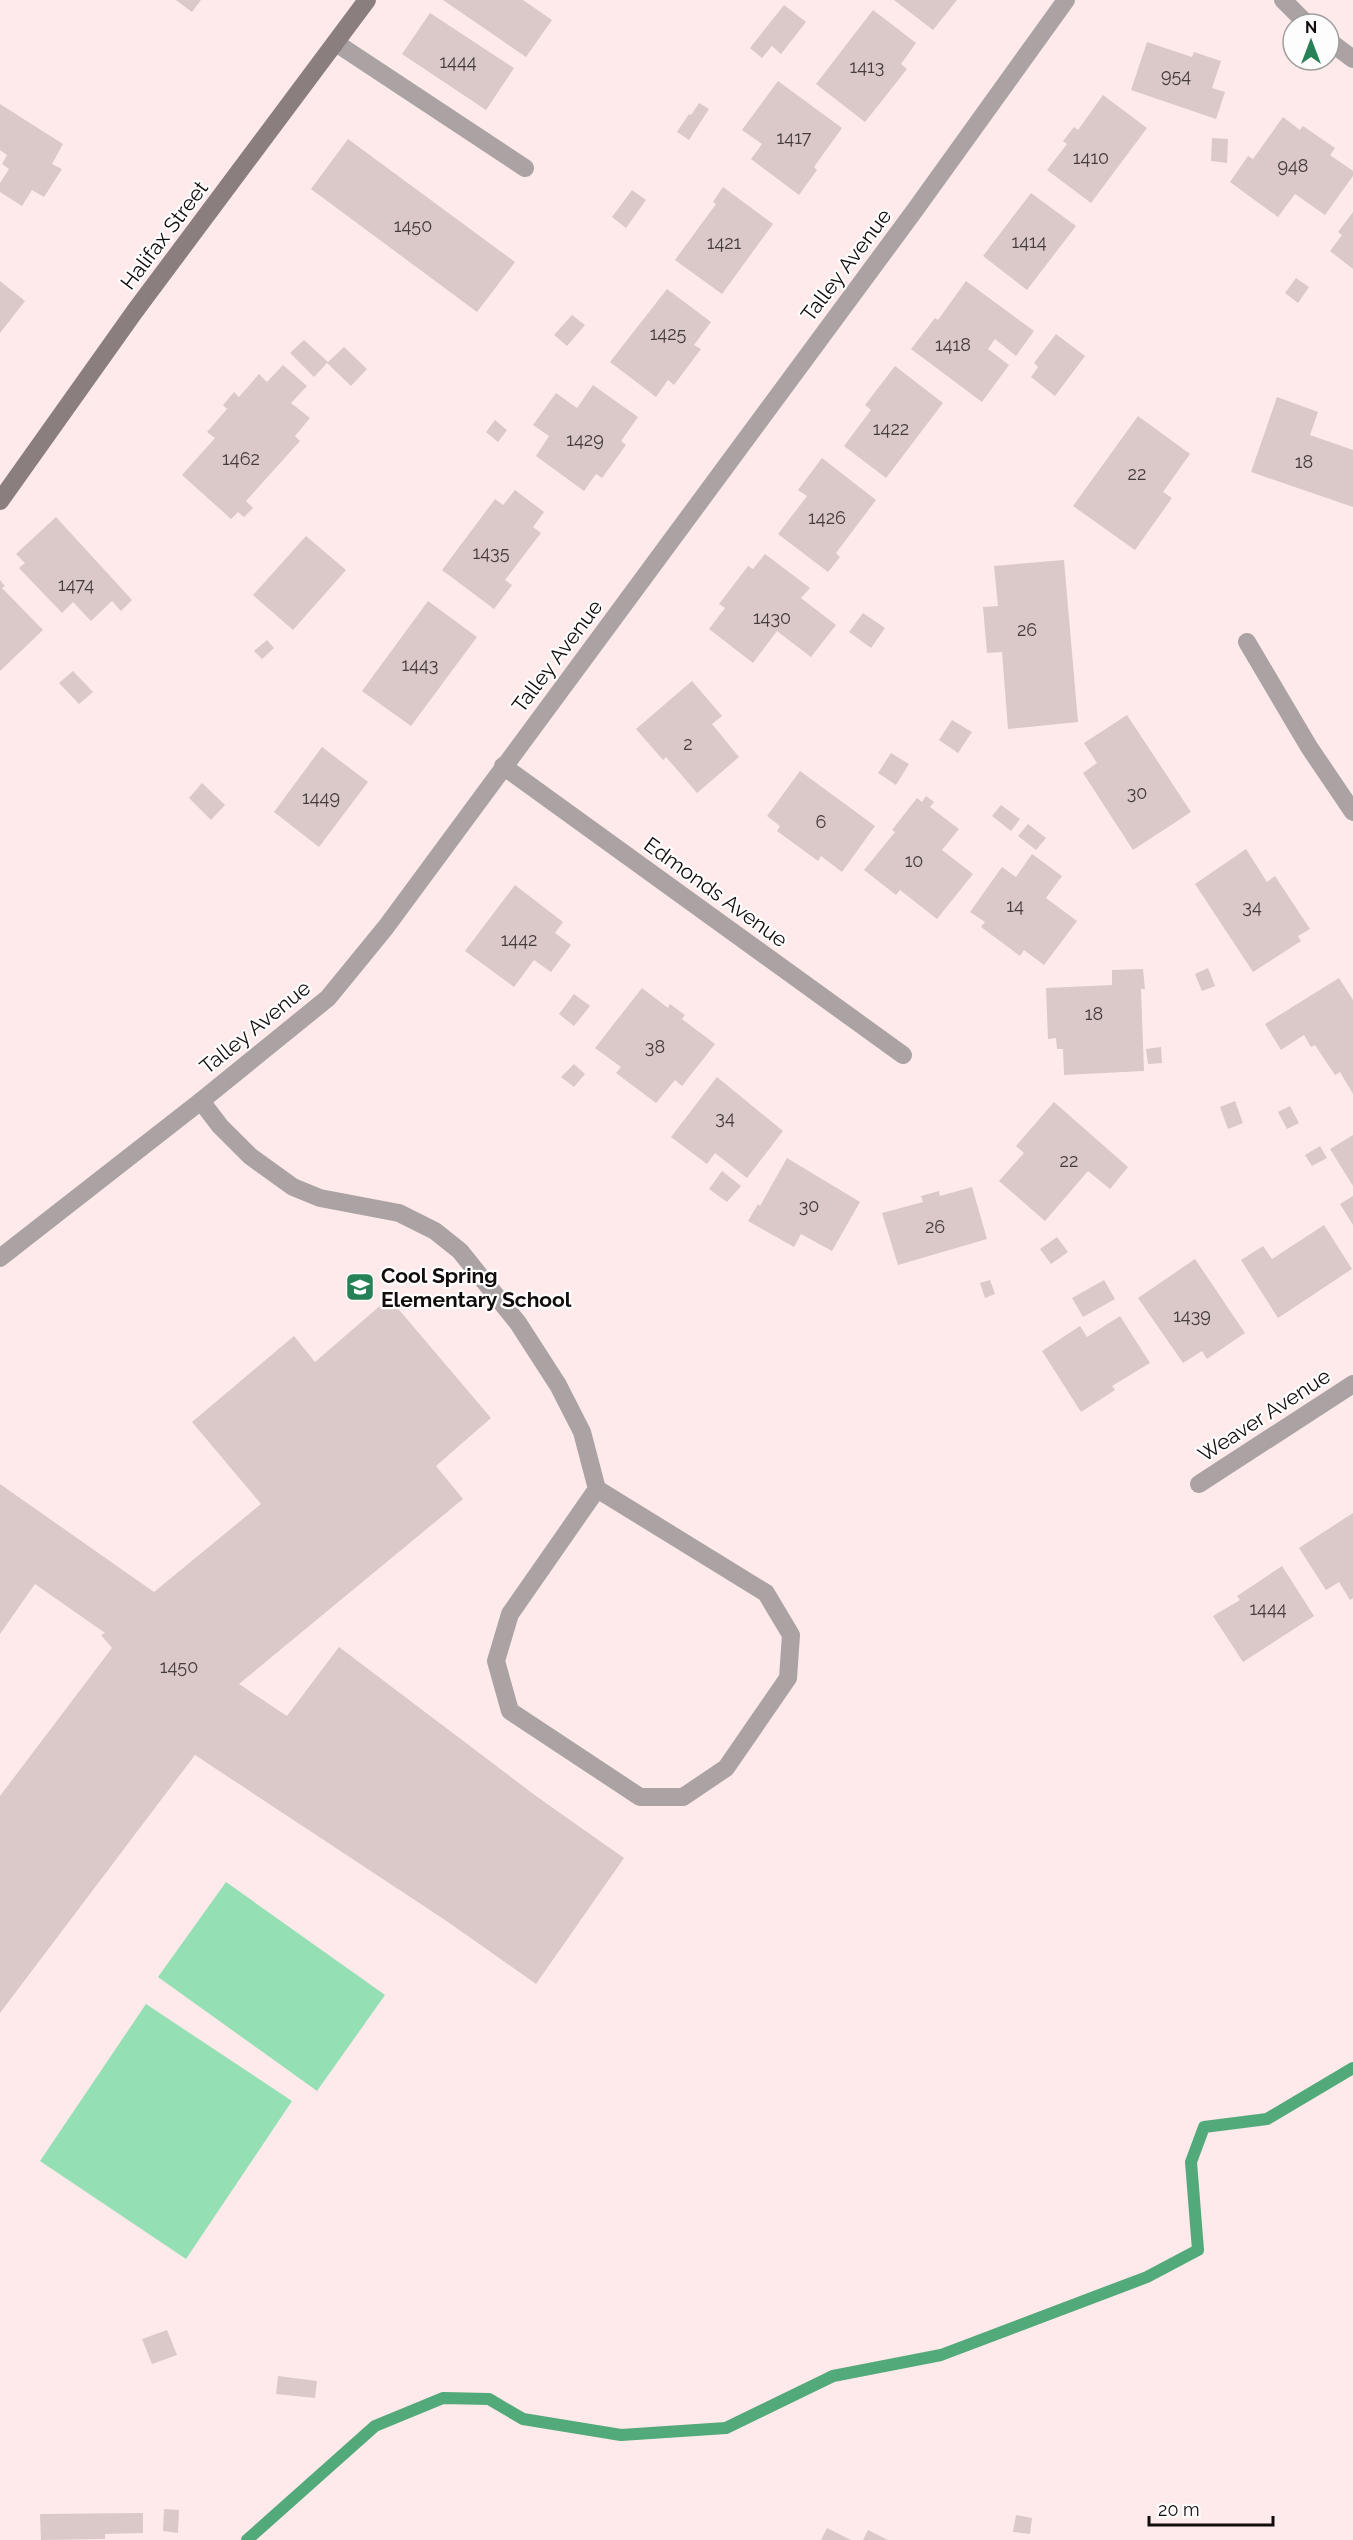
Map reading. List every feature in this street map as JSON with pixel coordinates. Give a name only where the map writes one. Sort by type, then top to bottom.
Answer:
[{"type":"main road","name":"Halifax Street","points":[[0,501],[142,301],[368,0]]},
{"type":"street","name":"Talley Avenue","points":[[0,1258],[201,1101],[328,998],[386,927],[901,229],[1066,0]]},
{"type":"street","points":[[1283,0],[1295,12]]},
{"type":"street","points":[[336,43],[525,168]]},
{"type":"street","points":[[1247,642],[1309,747],[1353,812]]},
{"type":"street","name":"Edmonds Avenue","points":[[503,766],[903,1055]]},
{"type":"street","points":[[201,1101],[220,1126],[250,1156],[293,1186],[320,1198],[399,1214],[435,1231],[460,1251],[518,1323],[558,1385],[582,1432],[597,1489],[766,1593],[791,1635],[788,1678],[726,1768],[683,1797],[640,1797],[510,1711],[496,1661],[510,1614],[597,1489]]},
{"type":"street","name":"Weaver Avenue","points":[[1199,1484],[1353,1384]]},
{"type":"green space","points":[[226,1882],[385,1995],[317,2091],[158,1977]]},
{"type":"green space","points":[[146,2004],[292,2101],[186,2259],[40,2161]]},
{"type":"building","points":[[176,0],[201,0],[192,12]]},
{"type":"building","points":[[443,0],[523,0],[552,20],[526,57]]},
{"type":"building","points":[[894,0],[957,0],[933,30]]},
{"type":"building","points":[[784,5],[806,22],[781,54],[772,46],[762,58],[750,48]]},
{"type":"building","points":[[873,10],[916,43],[901,64],[907,69],[865,122],[816,84]]},
{"type":"building","points":[[430,13],[514,68],[486,110],[402,54]]},
{"type":"building","points":[[1147,42],[1192,57],[1194,52],[1221,61],[1212,88],[1225,92],[1216,119],[1131,90]]},
{"type":"building","points":[[778,81],[842,128],[814,167],[817,170],[799,195],[751,159],[762,144],[742,130]]},
{"type":"building","points":[[1103,95],[1147,128],[1091,203],[1047,170],[1067,144],[1063,141],[1074,127],[1078,130]]},
{"type":"building","points":[[699,103],[709,109],[689,140],[677,132]]},
{"type":"building","points":[[0,104],[63,144],[52,164],[62,169],[44,197],[32,190],[22,206],[0,192],[0,183],[9,169],[2,164],[7,155],[0,150]]},
{"type":"building","points":[[1283,117],[1300,130],[1303,126],[1335,148],[1330,155],[1353,171],[1353,176],[1325,215],[1295,194],[1278,217],[1230,182],[1248,156],[1253,159]]},
{"type":"building","points":[[1212,138],[1228,139],[1227,163],[1211,161]]},
{"type":"building","points":[[348,139],[515,262],[477,312],[311,189]]},
{"type":"building","points":[[723,187],[773,224],[722,294],[675,260],[716,204],[713,202]]},
{"type":"building","points":[[632,190],[646,200],[626,228],[612,217]]},
{"type":"building","points":[[1031,193],[1076,226],[1027,290],[983,256]]},
{"type":"building","points":[[1353,212],[1353,269],[1330,251],[1342,235],[1338,232]]},
{"type":"building","points":[[1296,278],[1309,287],[1298,303],[1285,293]]},
{"type":"building","points":[[0,281],[25,301],[0,333]]},
{"type":"building","points":[[966,281],[1034,331],[1016,356],[995,339],[988,349],[1009,365],[982,402],[911,349],[935,318],[938,320]]},
{"type":"building","points":[[667,289],[711,322],[694,345],[701,349],[674,385],[668,380],[656,397],[610,362]]},
{"type":"building","points":[[572,315],[585,325],[567,346],[554,335]]},
{"type":"building","points":[[1056,334],[1085,356],[1055,396],[1031,377],[1038,367],[1034,363]]},
{"type":"building","points":[[304,340],[328,362],[314,377],[290,353]]},
{"type":"building","points":[[344,347],[367,369],[351,386],[327,363]]},
{"type":"building","points":[[283,365],[307,386],[291,403],[310,418],[295,436],[300,441],[246,501],[253,508],[244,517],[238,512],[231,519],[182,475],[215,438],[207,432],[227,409],[223,405],[234,392],[239,397],[259,374],[267,382]]},
{"type":"building","points":[[895,366],[943,403],[886,478],[844,446],[871,410],[865,405]]},
{"type":"building","points":[[593,385],[638,417],[621,441],[626,445],[602,478],[596,474],[584,491],[536,456],[549,436],[533,425],[556,393],[577,408]]},
{"type":"building","points":[[1277,397],[1318,412],[1310,435],[1353,450],[1353,507],[1251,472]]},
{"type":"building","points":[[1138,416],[1190,454],[1163,492],[1172,498],[1135,550],[1073,506]]},
{"type":"building","points":[[495,420],[507,430],[498,442],[486,432]]},
{"type":"building","points":[[822,458],[876,500],[836,553],[840,557],[828,572],[778,534],[807,496],[798,490]]},
{"type":"building","points":[[515,490],[544,512],[533,527],[541,533],[505,580],[512,585],[494,609],[442,570],[495,499],[503,505]]},
{"type":"building","points":[[56,517],[132,600],[121,611],[112,601],[91,621],[73,602],[62,613],[19,568],[25,563],[16,554]]},
{"type":"building","points":[[306,536],[346,570],[293,630],[253,595]]},
{"type":"building","points":[[765,554],[810,588],[801,598],[836,625],[811,657],[777,631],[753,663],[709,629],[725,608],[719,604],[748,566],[753,569]]},
{"type":"building","points":[[1064,560],[1078,722],[1008,729],[1002,652],[987,653],[983,607],[998,606],[994,566]]},
{"type":"building","points":[[0,580],[5,586],[2,588],[43,630],[0,671]]},
{"type":"building","points":[[428,601],[477,637],[411,726],[362,691]]},
{"type":"building","points":[[863,613],[885,628],[871,648],[849,632]]},
{"type":"building","points":[[267,640],[274,648],[262,659],[254,651]]},
{"type":"building","points":[[73,671],[93,692],[79,704],[59,683]]},
{"type":"building","points":[[692,681],[722,716],[712,724],[739,757],[697,793],[666,757],[663,760],[636,729]]},
{"type":"building","points":[[1127,715],[1191,812],[1133,850],[1083,773],[1097,763],[1084,743]]},
{"type":"building","points":[[952,720],[972,732],[958,753],[939,740]]},
{"type":"building","points":[[322,747],[368,782],[319,847],[274,812]]},
{"type":"building","points":[[891,753],[909,764],[896,785],[878,773]]},
{"type":"building","points":[[800,771],[875,826],[842,872],[821,856],[818,861],[777,831],[780,826],[767,816]]},
{"type":"building","points":[[202,783],[225,805],[211,820],[189,798]]},
{"type":"building","points":[[926,796],[934,802],[930,807],[959,829],[942,850],[973,874],[937,919],[900,890],[896,895],[864,870],[895,832],[892,830],[917,798],[922,802]]},
{"type":"building","points":[[1001,805],[1020,819],[1011,831],[992,816]]},
{"type":"building","points":[[1028,824],[1046,838],[1036,850],[1018,836]]},
{"type":"building","points":[[1246,849],[1267,882],[1275,876],[1310,929],[1298,936],[1301,941],[1253,972],[1195,884]]},
{"type":"building","points":[[1032,854],[1062,876],[1046,898],[1077,921],[1044,965],[1024,950],[1020,956],[981,927],[985,922],[970,912],[1002,867],[1016,877]]},
{"type":"building","points":[[515,885],[563,922],[555,933],[571,945],[551,972],[534,960],[514,987],[465,951]]},
{"type":"building","points":[[1208,968],[1215,986],[1202,991],[1195,974]]},
{"type":"building","points":[[1143,969],[1145,989],[1141,989],[1144,1071],[1064,1075],[1063,1049],[1057,1049],[1056,1038],[1048,1039],[1046,988],[1112,985],[1112,970]]},
{"type":"building","points":[[1339,978],[1353,1000],[1353,1094],[1340,1072],[1335,1075],[1315,1045],[1311,1047],[1304,1035],[1281,1050],[1265,1024]]},
{"type":"building","points":[[642,988],[668,1008],[670,1004],[685,1015],[682,1019],[715,1044],[682,1086],[675,1080],[656,1103],[616,1073],[621,1067],[595,1048]]},
{"type":"building","points":[[574,994],[590,1006],[574,1026],[559,1014]]},
{"type":"building","points":[[1161,1047],[1162,1063],[1148,1064],[1146,1049]]},
{"type":"building","points":[[574,1064],[585,1074],[574,1087],[561,1077]]},
{"type":"building","points":[[717,1077],[783,1131],[747,1178],[715,1153],[707,1164],[671,1137]]},
{"type":"building","points":[[1235,1101],[1243,1123],[1228,1129],[1220,1107]]},
{"type":"building","points":[[1054,1102],[1128,1167],[1110,1189],[1088,1171],[1045,1221],[999,1181],[1024,1153],[1016,1146]]},
{"type":"building","points":[[1290,1106],[1299,1123],[1287,1129],[1278,1112]]},
{"type":"building","points":[[1353,1135],[1353,1186],[1330,1149]]},
{"type":"building","points":[[1320,1146],[1327,1158],[1312,1166],[1305,1155]]},
{"type":"building","points":[[787,1158],[860,1202],[832,1251],[801,1234],[794,1247],[748,1221],[758,1204],[760,1206]]},
{"type":"building","points":[[722,1171],[741,1186],[727,1202],[709,1189]]},
{"type":"building","points":[[972,1187],[987,1239],[898,1265],[882,1213],[923,1202],[921,1196],[939,1191],[940,1196]]},
{"type":"building","points":[[1353,1196],[1353,1225],[1340,1204]]},
{"type":"building","points":[[1324,1225],[1352,1269],[1278,1318],[1241,1260],[1263,1246],[1272,1259]]},
{"type":"building","points":[[1057,1237],[1068,1252],[1051,1264],[1040,1249]]},
{"type":"building","points":[[1195,1259],[1245,1333],[1207,1359],[1202,1351],[1183,1363],[1138,1298]]},
{"type":"building","points":[[990,1280],[995,1294],[985,1298],[980,1283]]},
{"type":"building","points":[[1104,1280],[1115,1299],[1083,1317],[1072,1298]]},
{"type":"building","points":[[389,1298],[491,1418],[436,1466],[463,1499],[239,1684],[287,1716],[339,1647],[536,1796],[624,1858],[536,1984],[448,1922],[195,1755],[0,2013],[0,1796],[112,1648],[101,1635],[105,1633],[35,1584],[0,1634],[0,1484],[154,1592],[261,1504],[192,1422],[294,1336],[315,1362]]},
{"type":"building","points":[[1120,1316],[1150,1363],[1112,1386],[1115,1390],[1081,1412],[1042,1351],[1080,1326],[1087,1337]]},
{"type":"building","points":[[1353,1513],[1353,1598],[1350,1600],[1339,1582],[1326,1590],[1299,1548]]},
{"type":"building","points":[[1282,1566],[1314,1616],[1243,1662],[1213,1616],[1240,1600],[1237,1596]]},
{"type":"building","points":[[167,2330],[177,2355],[152,2364],[142,2339]]},
{"type":"building","points":[[278,2376],[317,2381],[315,2398],[276,2394]]},
{"type":"building","points":[[164,2509],[179,2510],[178,2533],[163,2531]]},
{"type":"building","points":[[143,2513],[143,2533],[105,2534],[105,2539],[41,2540],[40,2514]]},
{"type":"building","points":[[1016,2515],[1032,2518],[1030,2534],[1013,2532]]},
{"type":"building","points":[[827,2528],[851,2540],[821,2540]]},
{"type":"building","points":[[868,2530],[888,2540],[863,2540]]},
{"type":"waterway","points":[[247,2540],[375,2426],[443,2398],[489,2399],[523,2419],[621,2435],[726,2428],[833,2376],[941,2355],[1147,2277],[1198,2250],[1191,2162],[1204,2127],[1267,2119],[1353,2068]]},
{"type":"place","name":"Cool Spring Elementary School","points":[[360,1287]]}]
